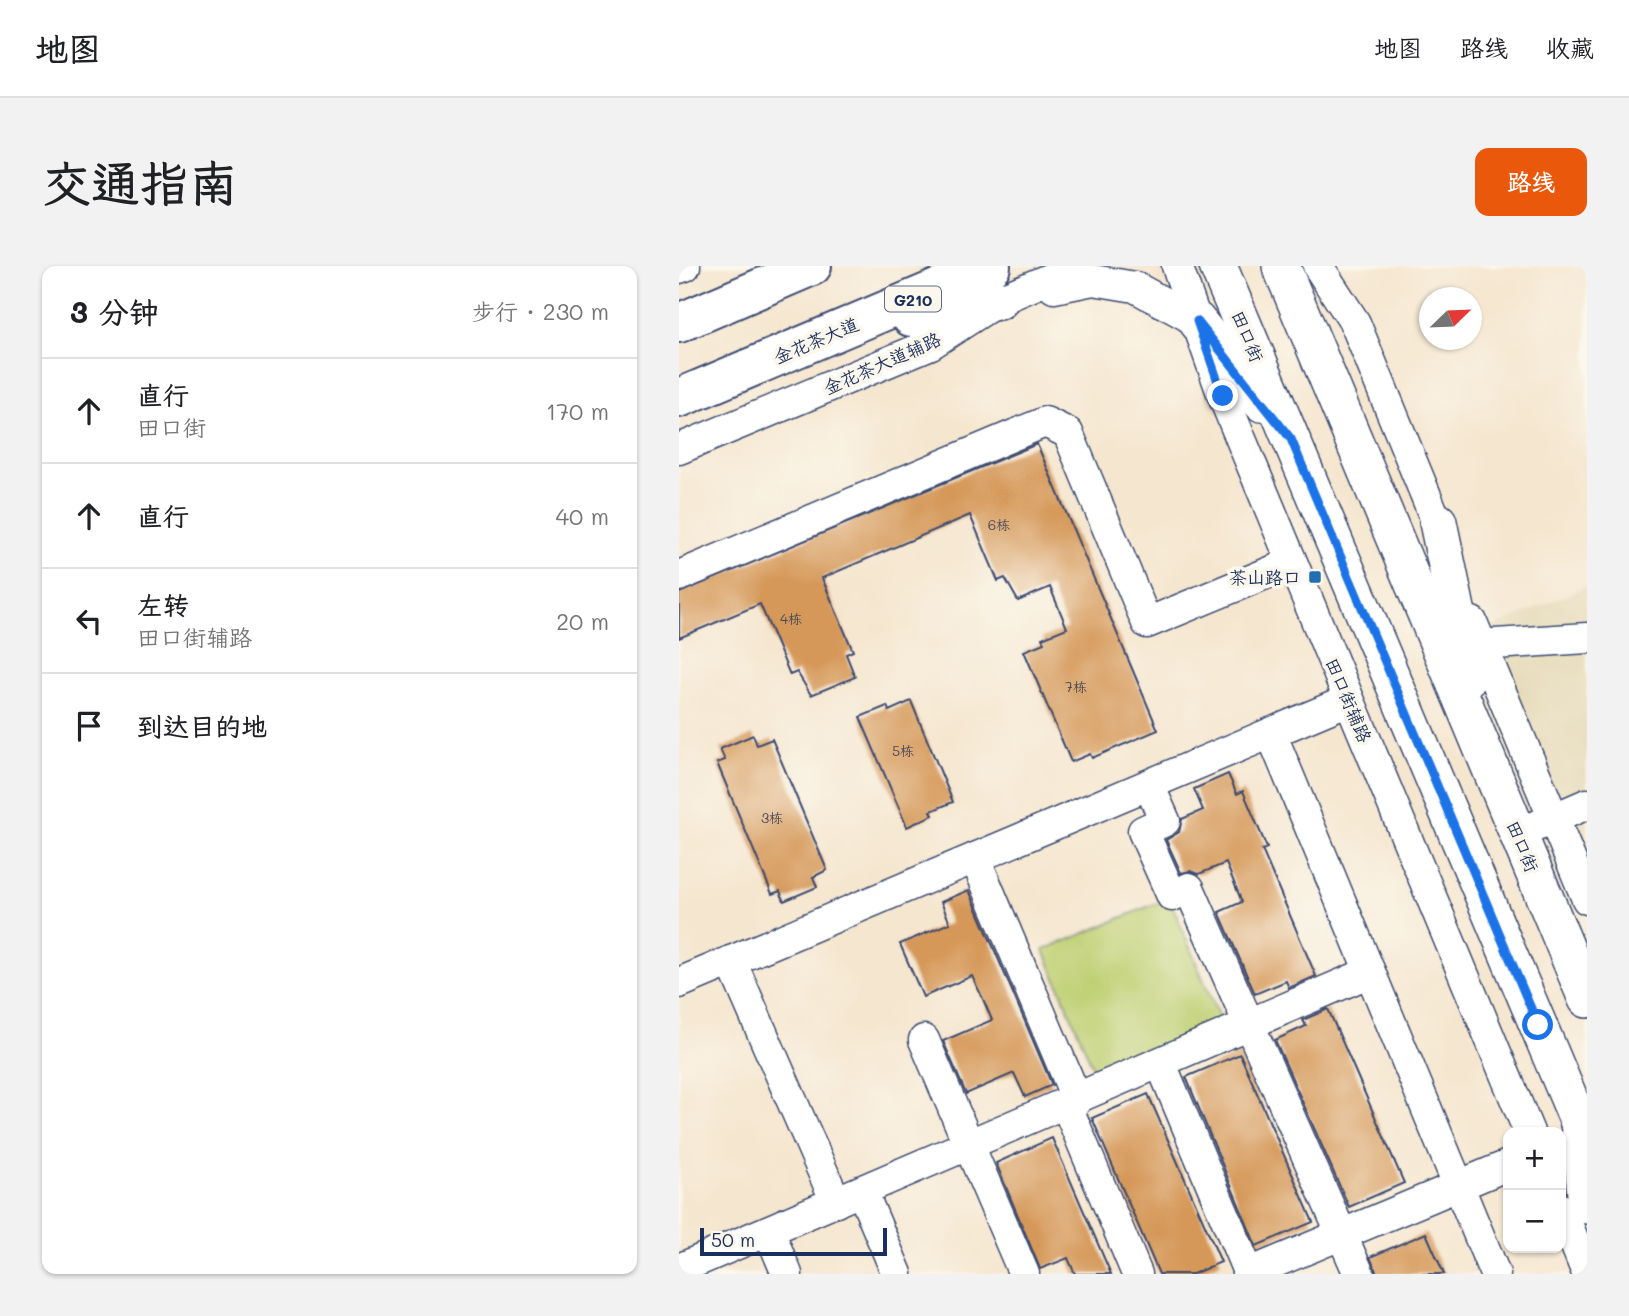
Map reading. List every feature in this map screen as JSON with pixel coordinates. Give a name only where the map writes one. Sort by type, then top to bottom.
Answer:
[{"type":"highway","points":[[679,323],[812,266]]},
{"type":"highway","name":"金花茶大道","points":[[679,398],[834,332],[995,283]]},
{"type":"main road","name":"田口街","points":[[1218,266],[1583,1131],[1587,1205]]},
{"type":"main road","name":"田口街","points":[[1281,266],[1587,999]]},
{"type":"main road","points":[[1197,321],[1291,439]]},
{"type":"main road","points":[[1438,522],[1487,760]]},
{"type":"street","points":[[679,268],[685,266]]},
{"type":"street","name":"金花茶大道辅路","points":[[679,449],[931,344],[995,283],[1079,266]]},
{"type":"street","name":"田口街辅路","points":[[1177,266],[1223,396],[1527,1127]]},
{"type":"street","points":[[1318,266],[1355,323]]},
{"type":"street","points":[[1341,266],[1355,323],[1438,522],[1479,645],[1587,899]]},
{"type":"street","points":[[995,283],[1093,280],[1135,287],[1197,321]]},
{"type":"street","points":[[679,576],[1045,422],[1068,433],[1147,623],[1292,563]]},
{"type":"street","points":[[1479,645],[1587,638]]},
{"type":"street","points":[[679,983],[1349,700]]},
{"type":"street","points":[[1271,733],[1495,1274]]},
{"type":"street","points":[[1149,785],[1165,821],[1143,831],[1172,896],[1189,888],[1359,1274]]},
{"type":"street","points":[[1517,834],[1587,804]]},
{"type":"street","points":[[975,858],[1137,1274]]},
{"type":"street","points":[[731,961],[849,1196],[897,1274]]},
{"type":"street","points":[[683,1265],[1161,1064],[1370,972]]},
{"type":"street","points":[[924,1040],[1024,1274]]},
{"type":"street","points":[[1161,1064],[1248,1274],[1503,1167]]},
{"type":"street","points":[[1566,1221],[1587,1273]]},
{"type":"street","points":[[769,1231],[787,1274]]},
{"type":"shaded area","points":[[1587,586],[1587,847],[1579,851],[1512,694],[1491,628]]},
{"type":"green space","points":[[1169,898],[1223,1027],[1098,1080],[1044,950]]},
{"type":"building","points":[[1037,444],[1158,730],[1092,758],[1090,754],[1071,762],[1024,651],[1044,643],[1042,638],[1067,628],[1050,587],[1018,601],[1005,578],[998,581],[970,515],[822,578],[853,651],[846,654],[855,677],[811,695],[797,672],[790,675],[760,604],[679,638],[679,593]]},
{"type":"building","points":[[911,701],[953,802],[931,811],[933,815],[907,827],[860,717],[887,706],[889,711]]},
{"type":"building","points":[[753,735],[757,745],[772,739],[827,870],[813,877],[817,887],[784,901],[780,891],[772,894],[717,763],[725,760],[720,749]]},
{"type":"building","points":[[1228,774],[1237,794],[1243,791],[1267,848],[1262,850],[1316,976],[1289,988],[1286,981],[1255,994],[1219,912],[1242,902],[1226,863],[1199,874],[1190,871],[1181,873],[1166,840],[1179,832],[1182,819],[1203,810],[1194,789]]},
{"type":"building","points":[[969,890],[1052,1085],[1025,1097],[1014,1073],[966,1094],[943,1041],[992,1020],[983,999],[972,976],[923,997],[900,944],[950,923],[941,902]]},
{"type":"building","points":[[1328,1009],[1404,1183],[1349,1207],[1275,1040],[1306,1026],[1303,1020]]},
{"type":"building","points":[[1240,1054],[1313,1222],[1256,1246],[1186,1077]]},
{"type":"building","points":[[1148,1094],[1221,1262],[1193,1274],[1159,1274],[1092,1118]]},
{"type":"building","points":[[1052,1138],[1111,1274],[1075,1274],[1068,1258],[1040,1269],[996,1163]]},
{"type":"building","points":[[1426,1233],[1444,1274],[1377,1274],[1370,1257]]},
{"type":"place","name":"茶山路口","points":[[1315,577]]},
{"type":"route","points":[[1223,396],[1197,321],[1291,439],[1538,1025]]}]
